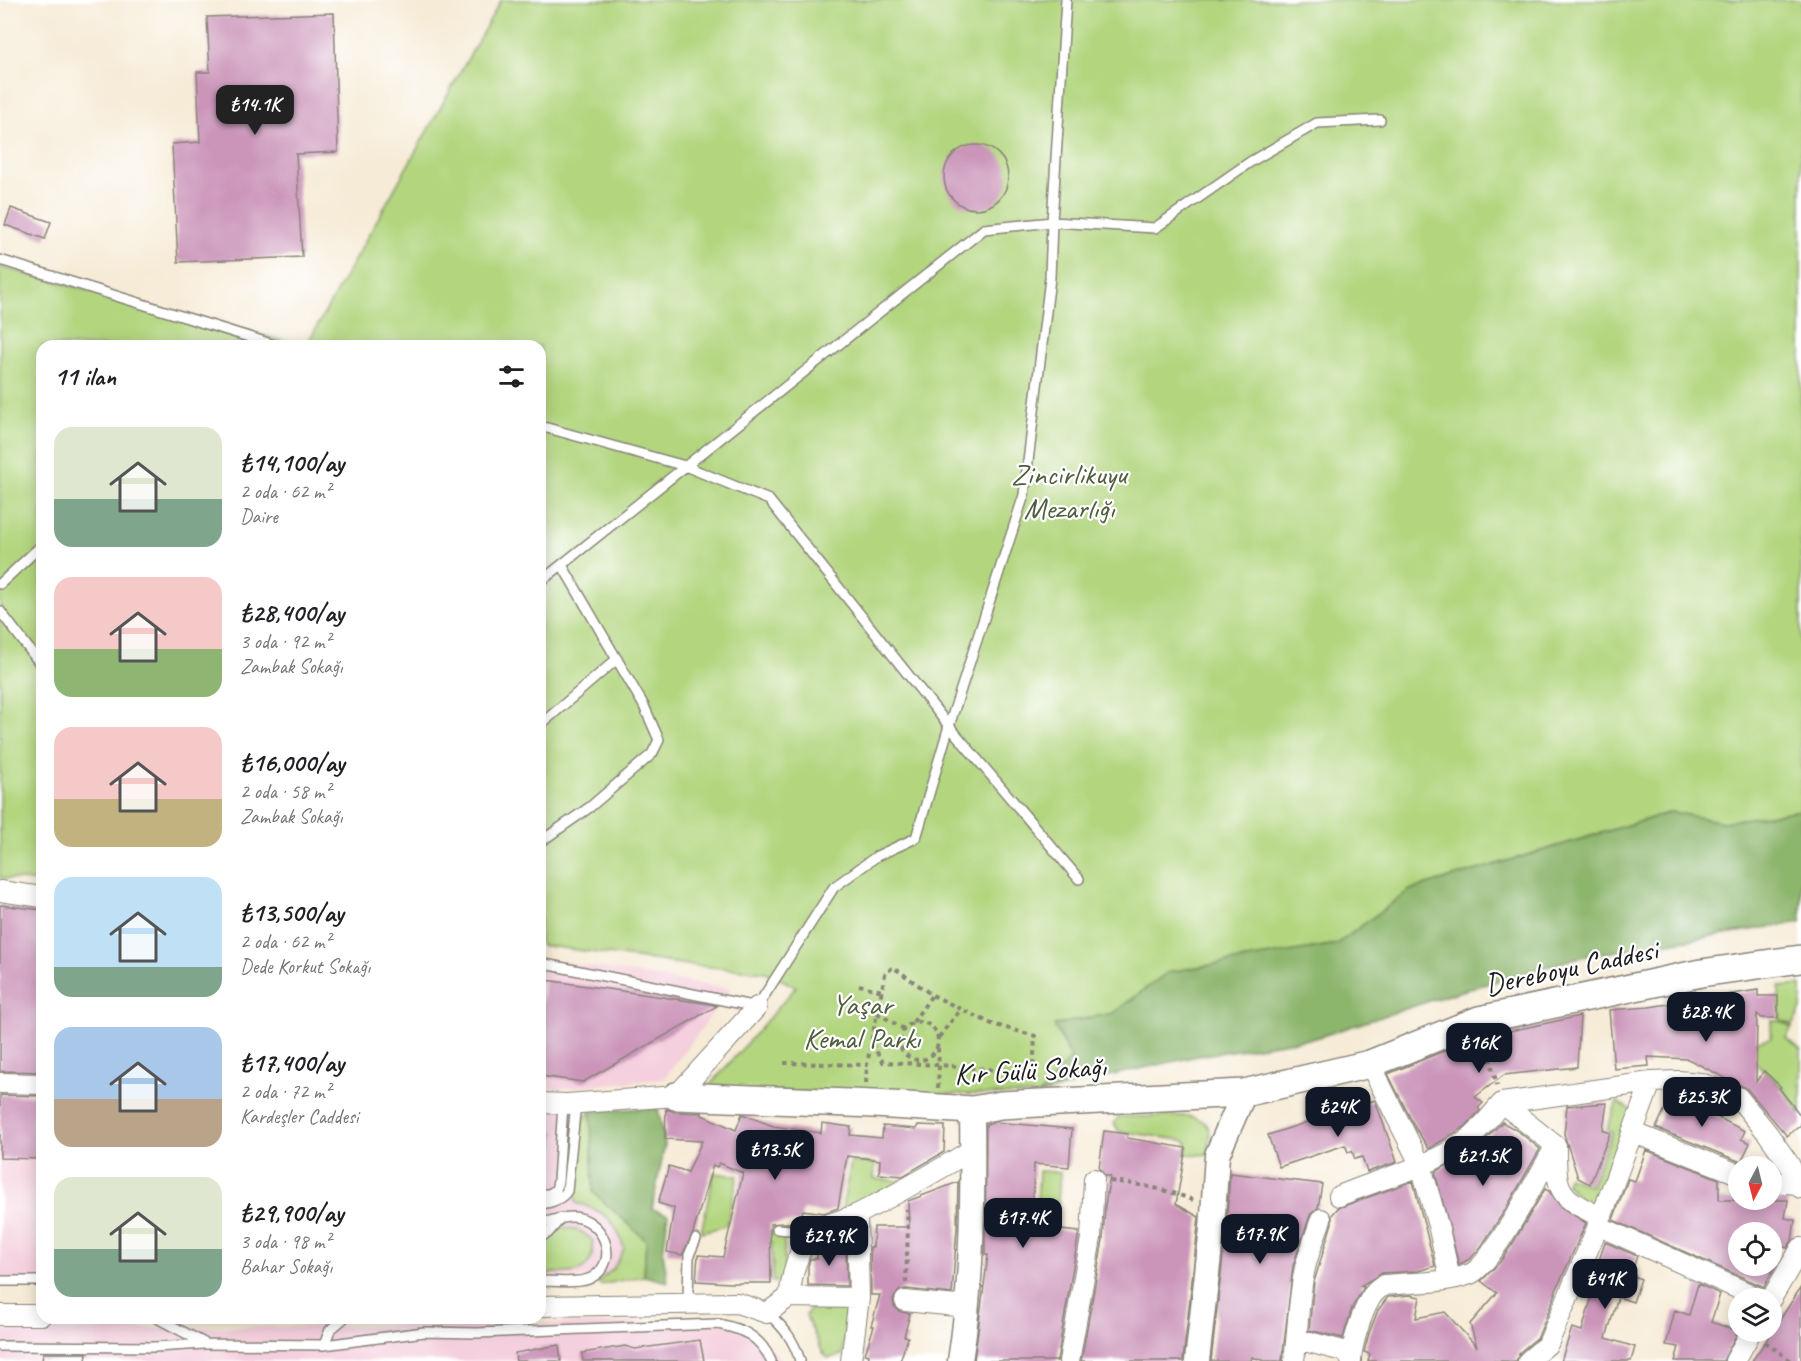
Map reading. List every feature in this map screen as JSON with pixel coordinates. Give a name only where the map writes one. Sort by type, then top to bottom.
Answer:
[{"type":"main road","name":"Dereboyu Caddesi","points":[[1244,1093],[1370,1064],[1479,1020],[1701,973],[1801,960]]},
{"type":"main road","name":"Kır Gülü Sokağı","points":[[676,1096],[972,1110],[1001,1105],[1244,1093]]},
{"type":"street","points":[[0,891],[36,896]]},
{"type":"street","points":[[546,1103],[569,1104],[676,1096],[757,1007]]},
{"type":"street","points":[[1370,1064],[1421,1166],[1450,1279]]},
{"type":"street","points":[[1339,1196],[1421,1166],[1465,1142],[1502,1103],[1651,1082],[1678,1081],[1701,1083],[1738,1097],[1789,1164],[1800,1186]]},
{"type":"street","points":[[1528,1361],[1546,1353],[1605,1224],[1632,1132],[1651,1082]]},
{"type":"street","points":[[0,1083],[36,1084]]},
{"type":"street","points":[[1197,1361],[1212,1229],[1216,1155],[1244,1093]]},
{"type":"street","points":[[1502,1103],[1556,1146],[1557,1184],[1577,1206],[1605,1224],[1738,1288]]},
{"type":"street","points":[[960,1361],[967,1307],[973,1149],[972,1110]]},
{"type":"street","points":[[1632,1132],[1728,1170]]},
{"type":"street","points":[[1297,1339],[1351,1357],[1369,1300],[1376,1290],[1384,1285],[1450,1279],[1473,1274],[1496,1248],[1556,1146]]},
{"type":"street","points":[[789,1297],[792,1276],[800,1253],[814,1232],[857,1215],[973,1149]]},
{"type":"street","points":[[1069,1361],[1091,1238],[1094,1179]]},
{"type":"street","points":[[1782,1183],[1800,1186]]},
{"type":"street","points":[[851,1361],[859,1298],[857,1215]]},
{"type":"street","points":[[1294,1361],[1297,1339],[1296,1323],[1305,1267],[1321,1219]]},
{"type":"street","points":[[1779,1288],[1798,1261]]},
{"type":"street","points":[[546,1306],[737,1303],[767,1312],[789,1297],[859,1298]]},
{"type":"street","points":[[905,1297],[967,1307]]},
{"type":"street","points":[[0,1316],[36,1316]]},
{"type":"street","points":[[1734,1361],[1745,1342]]},
{"type":"lane","points":[[546,964],[757,1007],[834,887],[877,856],[916,838],[949,726],[1024,495],[1050,278],[1066,0]]},
{"type":"lane","points":[[546,577],[984,229],[1052,222],[1155,228],[1250,162],[1317,123],[1380,120]]},
{"type":"lane","points":[[0,260],[259,340]]},
{"type":"lane","points":[[546,428],[685,466],[769,500],[949,726],[1079,879]]},
{"type":"lane","points":[[0,584],[36,551]]},
{"type":"lane","points":[[546,838],[590,807],[652,754],[658,740],[644,706],[562,565]]},
{"type":"lane","points":[[0,611],[36,658]]},
{"type":"lane","points":[[546,720],[617,659]]},
{"type":"lane","points":[[546,1194],[556,1190],[569,1104]]},
{"type":"lane","points":[[546,1203],[556,1201],[567,1191],[569,1104]]},
{"type":"lane","points":[[546,1222],[572,1217],[594,1225],[604,1236],[608,1250],[607,1261],[602,1270],[590,1279],[546,1281]]},
{"type":"lane","points":[[546,1234],[560,1219]]},
{"type":"lane","points":[[777,1229],[814,1232]]},
{"type":"lane","points":[[688,1303],[690,1255],[696,1239]]},
{"type":"lane","points":[[0,1281],[36,1281]]},
{"type":"lane","points":[[767,1312],[783,1327],[795,1345],[798,1360]]},
{"type":"lane","points":[[168,1324],[206,1344]]},
{"type":"lane","points":[[324,1345],[330,1330],[337,1324]]},
{"type":"lane","points":[[0,1346],[324,1345],[424,1332],[477,1334],[718,1324],[744,1330],[758,1342],[771,1361]]},
{"type":"lane","points":[[155,1356],[156,1352],[203,1351],[206,1344]]},
{"type":"path","points":[[866,1086],[867,1065],[871,1042],[882,992],[885,974],[893,967],[933,995],[961,1009],[992,1024],[1035,1036],[1033,1073],[884,1062],[871,1042]]},
{"type":"path","points":[[859,985],[882,992]]},
{"type":"path","points":[[933,995],[913,1022],[904,1029],[900,1039],[902,1050],[910,1058],[920,1060],[931,1056],[938,1047]]},
{"type":"path","points":[[938,1108],[939,1037],[961,1009]]},
{"type":"path","points":[[877,1013],[904,1029]]},
{"type":"path","points":[[1479,1020],[1502,1103]]},
{"type":"path","points":[[913,1022],[924,1022],[933,1027],[939,1037]]},
{"type":"path","points":[[784,1063],[867,1065]]},
{"type":"path","points":[[1094,1179],[1140,1184],[1183,1196]]},
{"type":"path","points":[[905,1189],[908,1229],[905,1297]]},
{"type":"path","points":[[1765,1342],[1791,1361]]},
{"type":"shaded area","points":[[546,959],[731,989],[664,1079],[546,1089]]},
{"type":"shaded area","points":[[0,1091],[36,1092],[36,1284],[0,1285]]},
{"type":"shaded area","points":[[546,1110],[591,1111],[646,1240],[644,1276],[546,1278]]},
{"type":"shaded area","points":[[721,1322],[751,1330],[779,1356],[781,1361],[0,1361],[0,1330]]},
{"type":"green space","name":"Zincirlikuyu Mezarlığı","points":[[501,0],[1801,0],[1801,810],[1723,822],[1671,812],[1410,890],[1337,944],[1168,972],[1113,1013],[1055,1025],[1071,1058],[1039,1095],[705,1091],[796,987],[766,972],[689,965],[546,946],[546,340],[309,340]]},
{"type":"green space","points":[[0,267],[280,340],[36,340],[36,881],[0,878]]},
{"type":"green space","points":[[1801,810],[1801,922],[1580,957],[1448,995],[1316,1038],[1198,1056],[1086,1081],[1039,1095],[1071,1058],[1054,1025],[1113,1013],[1168,972],[1337,944],[1410,890],[1672,812],[1723,822]]},
{"type":"green space","points":[[1801,985],[1801,1009],[1793,1025],[1780,1020],[1779,987]]},
{"type":"green space","points":[[1771,1021],[1780,1021],[1792,1027],[1786,1038],[1801,1050],[1801,1114],[1769,1074],[1727,1045],[1728,1043],[1757,1045],[1757,1041],[1771,1038]]},
{"type":"green space","points":[[1617,1102],[1634,1111],[1593,1204],[1586,1206],[1566,1183],[1568,1177],[1591,1186],[1612,1132],[1607,1129]]},
{"type":"green space","points":[[658,1108],[665,1144],[652,1209],[668,1214],[663,1254],[668,1282],[644,1276],[646,1240],[593,1192],[591,1111]]},
{"type":"green space","points":[[591,1111],[593,1192],[646,1240],[644,1276],[600,1285],[598,1282],[613,1269],[624,1249],[617,1231],[608,1218],[594,1209],[576,1203],[581,1122]]},
{"type":"green space","points":[[1187,1116],[1207,1124],[1210,1140],[1207,1155],[1186,1154],[1187,1141],[1119,1131],[1114,1124],[1118,1117]]},
{"type":"green space","points":[[554,1132],[551,1183],[546,1184],[546,1133]]},
{"type":"green space","points":[[851,1162],[875,1163],[874,1179],[904,1181],[841,1214]]},
{"type":"green space","points":[[1039,1171],[1060,1172],[1057,1220],[1036,1219]]},
{"type":"green space","points":[[714,1173],[738,1176],[726,1226],[701,1232]]},
{"type":"green space","points":[[560,1227],[578,1230],[593,1241],[590,1262],[584,1268],[570,1273],[546,1273],[546,1238]]},
{"type":"green space","points":[[748,1231],[773,1233],[784,1239],[785,1282],[773,1282],[772,1243],[748,1237]]},
{"type":"green space","points":[[811,1306],[851,1306],[842,1355],[828,1358],[822,1351],[806,1316]]},
{"type":"building","points":[[334,13],[338,152],[296,154],[302,257],[178,262],[172,144],[200,142],[197,72],[210,72],[207,17]]},
{"type":"building","points":[[976,145],[994,151],[1002,159],[1008,177],[1002,195],[994,203],[976,209],[958,203],[950,195],[944,177],[950,159],[958,151]]},
{"type":"building","points":[[11,208],[51,222],[45,239],[5,225]]},
{"type":"building","points":[[0,905],[36,909],[36,1072],[0,1071]]},
{"type":"building","points":[[546,980],[717,1006],[583,1082],[546,1077]]},
{"type":"building","points":[[1758,990],[1758,996],[1778,996],[1778,1018],[1762,1018],[1757,1014],[1756,1082],[1764,1071],[1781,1087],[1779,1088],[1801,1116],[1801,1125],[1787,1136],[1747,1089],[1688,1059],[1648,1057],[1649,1066],[1614,1069],[1609,1010],[1649,1007]]},
{"type":"building","points":[[1580,1016],[1577,1067],[1504,1075],[1475,1097],[1483,1103],[1466,1126],[1429,1149],[1416,1129],[1388,1074],[1473,1039]]},
{"type":"building","points":[[1679,1093],[1702,1104],[1701,1109],[1745,1131],[1741,1139],[1750,1143],[1744,1156],[1728,1157],[1656,1128],[1671,1096],[1676,1098]]},
{"type":"building","points":[[0,1095],[36,1096],[36,1159],[0,1158]]},
{"type":"building","points":[[1375,1100],[1397,1162],[1367,1172],[1362,1157],[1355,1159],[1352,1151],[1348,1152],[1345,1145],[1279,1167],[1268,1135]]},
{"type":"building","points":[[1607,1103],[1603,1130],[1610,1133],[1590,1184],[1578,1178],[1564,1134],[1567,1106]]},
{"type":"building","points":[[666,1109],[675,1112],[702,1113],[736,1130],[742,1114],[773,1126],[821,1133],[822,1123],[851,1127],[850,1135],[882,1138],[883,1126],[916,1129],[918,1125],[945,1126],[944,1152],[903,1176],[879,1174],[880,1160],[847,1156],[838,1208],[824,1213],[803,1210],[800,1222],[770,1224],[771,1283],[696,1281],[698,1255],[723,1257],[743,1173],[719,1163],[717,1167],[713,1165],[693,1233],[682,1255],[667,1252],[674,1208],[658,1203],[669,1166],[688,1172],[702,1141],[665,1139]]},
{"type":"building","points":[[995,1122],[1072,1129],[1069,1167],[1034,1164],[1032,1223],[1043,1224],[1042,1228],[1079,1232],[1057,1361],[974,1361],[988,1255],[985,1255],[986,1124]]},
{"type":"building","points":[[1502,1122],[1518,1131],[1540,1149],[1481,1247],[1471,1258],[1459,1265],[1435,1172],[1476,1149]]},
{"type":"building","points":[[1104,1131],[1128,1134],[1127,1138],[1186,1148],[1176,1204],[1199,1217],[1183,1361],[1081,1361],[1103,1240],[1105,1205],[1110,1176],[1105,1176],[1099,1168]]},
{"type":"building","points":[[1646,1150],[1719,1179],[1719,1200],[1728,1200],[1728,1210],[1782,1210],[1782,1200],[1788,1200],[1785,1218],[1795,1220],[1792,1241],[1787,1248],[1782,1246],[1782,1222],[1728,1222],[1728,1271],[1613,1220],[1628,1179],[1635,1181]]},
{"type":"building","points":[[1230,1173],[1322,1184],[1318,1208],[1310,1215],[1293,1266],[1282,1361],[1265,1361],[1252,1357],[1251,1361],[1211,1361]]},
{"type":"building","points":[[1413,1181],[1435,1266],[1418,1271],[1382,1273],[1360,1286],[1364,1287],[1352,1308],[1343,1338],[1309,1330],[1314,1282],[1332,1223],[1332,1215],[1338,1208]]},
{"type":"building","points":[[958,1182],[952,1294],[900,1290],[893,1299],[894,1306],[899,1311],[910,1314],[904,1336],[908,1337],[900,1361],[868,1361],[869,1355],[865,1354],[874,1326],[871,1326],[880,1295],[871,1295],[870,1247],[873,1247],[874,1227],[909,1227],[908,1201]]},
{"type":"building","points":[[1545,1189],[1561,1207],[1586,1223],[1538,1337],[1520,1352],[1516,1361],[1368,1361],[1370,1354],[1364,1352],[1369,1333],[1378,1310],[1388,1297],[1410,1295],[1420,1297],[1416,1318],[1445,1312],[1477,1347],[1470,1324],[1497,1293],[1481,1281],[1500,1262]]},
{"type":"building","points":[[1605,1242],[1637,1256],[1631,1275],[1641,1279],[1633,1302],[1618,1297],[1606,1338],[1635,1347],[1631,1361],[1561,1361],[1572,1328],[1582,1331],[1594,1289],[1590,1288]]},
{"type":"building","points":[[817,1247],[846,1247],[847,1286],[808,1285],[808,1266],[810,1259],[817,1259]]},
{"type":"building","points":[[1739,1276],[1770,1276],[1764,1287]]},
{"type":"building","points":[[1698,1284],[1720,1294],[1711,1322],[1728,1328],[1728,1342],[1732,1342],[1723,1361],[1675,1361],[1679,1347],[1666,1345],[1675,1310],[1689,1315]]},
{"type":"building","points":[[1801,1287],[1801,1361],[1752,1361],[1765,1342],[1782,1342],[1782,1316]]},
{"type":"building","points":[[700,1340],[704,1361],[583,1361],[582,1353],[625,1346],[635,1349]]},
{"type":"building","points":[[559,1345],[561,1361],[516,1361],[515,1353]]},
{"type":"building","points":[[43,1353],[87,1353],[86,1361],[42,1361]]},
{"type":"park label","name":"Yaşar Kemal Parkı","points":[[862,1021]]}]
